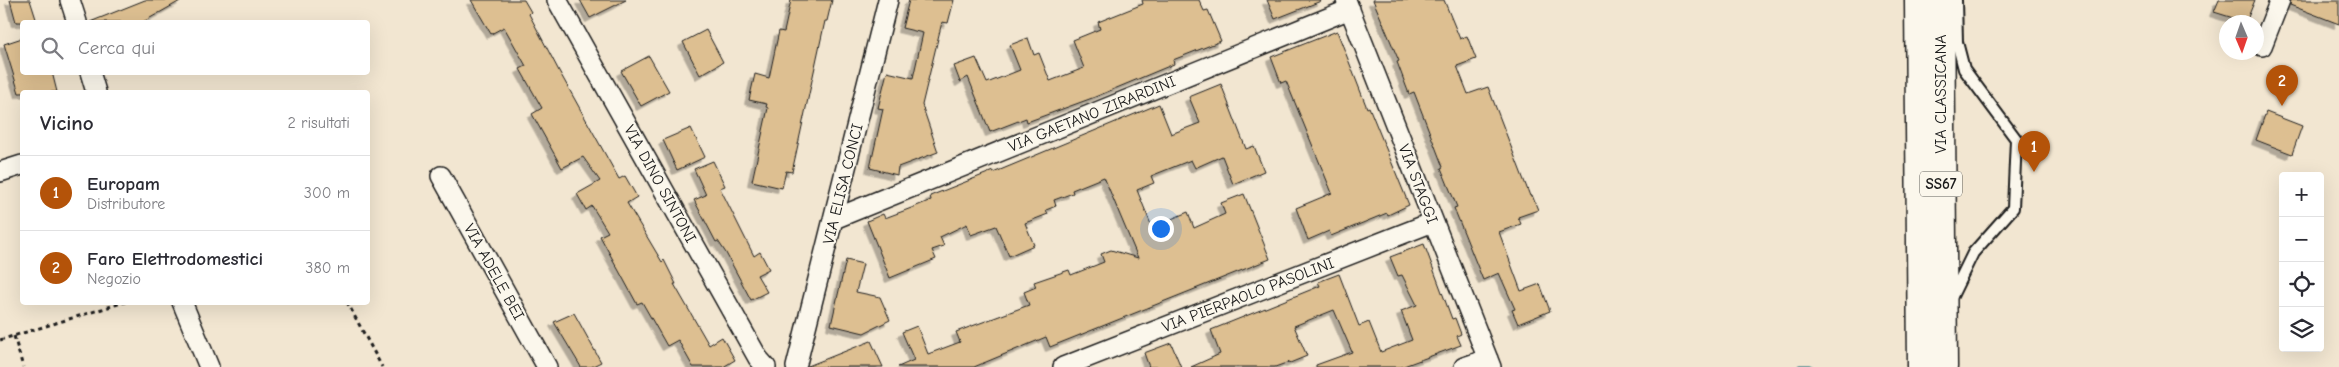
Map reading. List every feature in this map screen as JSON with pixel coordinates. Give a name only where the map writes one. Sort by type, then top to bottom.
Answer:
[{"type":"highway","name":"VIA CLASSICANA","points":[[1920,0],[1922,367]]},
{"type":"highway","name":"VIA CLASSICANA","points":[[1940,0],[1943,367]]},
{"type":"street","points":[[70,0],[76,20]]},
{"type":"street","name":"VIA DINO SINTONI","points":[[557,0],[758,358],[766,367]]},
{"type":"street","name":"VIA ELISA CONCI","points":[[796,367],[888,0]]},
{"type":"street","points":[[2264,41],[2280,0]]},
{"type":"street","name":"VIA GAETANO ZIRARDINI","points":[[834,219],[1348,5]]},
{"type":"street","name":"VIA STAGGI","points":[[1348,5],[1490,363]]},
{"type":"street","points":[[91,75],[95,90]]},
{"type":"street","points":[[0,172],[20,166]]},
{"type":"street","name":"VIA ADELE BEI","points":[[441,176],[547,367]]},
{"type":"street","name":"VIA PIERPAOLO PASOLINI","points":[[1063,367],[1433,222]]},
{"type":"street","points":[[183,305],[209,367]]},
{"type":"street","points":[[1464,367],[1490,363]]},
{"type":"lane","points":[[1953,367],[1952,293],[1973,253],[2013,208],[2016,139],[1964,69],[1957,42],[1956,0]]},
{"type":"path","points":[[0,340],[115,305]]},
{"type":"path","points":[[348,305],[382,367]]},
{"type":"path","points":[[14,336],[23,367]]},
{"type":"building","points":[[10,0],[30,0],[36,20],[20,20],[20,22],[16,22]]},
{"type":"building","points":[[145,0],[182,0],[147,20],[95,20]]},
{"type":"building","points":[[471,0],[524,0],[531,12],[529,14],[559,71],[619,179],[625,176],[637,197],[627,203],[662,262],[664,260],[676,284],[674,284],[709,345],[722,337],[735,360],[723,367],[693,367],[678,340],[667,346],[642,302],[637,304],[600,236],[608,232],[592,206],[586,210],[577,194],[600,181],[583,157],[562,168],[532,114],[542,108],[520,69],[526,66],[504,27],[491,34]]},
{"type":"building","points":[[580,0],[626,0],[590,18]]},
{"type":"building","points":[[791,0],[832,0],[827,21],[825,21],[792,172],[786,171],[782,188],[752,181],[768,108],[766,107],[767,104],[749,100],[755,74],[769,78],[779,31],[784,32]]},
{"type":"building","points":[[909,0],[954,0],[948,23],[942,22],[922,105],[938,152],[898,167],[897,175],[870,168],[883,109],[878,108],[887,72],[913,78],[923,33],[902,28]]},
{"type":"building","points":[[1142,0],[1199,0],[1204,11],[1208,10],[1221,41],[1173,60],[1174,64],[1095,97],[1027,122],[1026,118],[990,132],[968,77],[960,82],[954,66],[976,58],[987,83],[1020,70],[1010,45],[1028,38],[1034,55],[1039,53],[1050,81],[1084,68],[1073,40],[1100,29],[1098,22],[1143,4]]},
{"type":"building","points":[[1267,0],[1321,0],[1321,1],[1275,19]]},
{"type":"building","points":[[1373,0],[1444,0],[1460,39],[1467,36],[1476,59],[1457,66],[1468,94],[1488,87],[1530,196],[1532,195],[1538,210],[1518,217],[1521,224],[1499,232],[1521,291],[1540,284],[1550,311],[1518,324],[1512,310],[1515,309],[1499,273],[1483,280],[1454,208],[1457,207],[1414,92],[1409,94],[1397,62],[1399,61]]},
{"type":"building","points":[[2219,0],[2255,0],[2249,15],[2224,15],[2214,12]]},
{"type":"building","points":[[2291,0],[2339,0],[2339,24],[2290,5]]},
{"type":"building","points":[[706,30],[723,62],[700,75],[683,42]]},
{"type":"building","points":[[1337,31],[1367,108],[1369,107],[1409,205],[1388,215],[1387,213],[1331,236],[1329,231],[1308,240],[1296,208],[1332,193],[1286,81],[1281,83],[1271,57]]},
{"type":"building","points":[[20,39],[20,75],[53,75],[56,90],[20,90],[19,93],[4,44]]},
{"type":"building","points":[[649,56],[669,91],[641,106],[621,71]]},
{"type":"building","points":[[1221,84],[1246,149],[1254,146],[1264,171],[1233,184],[1222,156],[1195,168],[1191,160],[1151,176],[1154,183],[1137,190],[1152,227],[1188,212],[1194,228],[1225,214],[1221,203],[1244,194],[1270,259],[1050,347],[1046,337],[974,367],[898,367],[914,360],[902,332],[917,326],[928,354],[960,342],[956,332],[1029,305],[1024,292],[1036,287],[1034,282],[1069,270],[1071,275],[1104,262],[1101,254],[1111,250],[1138,258],[1104,177],[1072,190],[1073,193],[1054,200],[1056,206],[1046,210],[1048,214],[1025,223],[1034,245],[1009,256],[996,226],[971,235],[967,224],[940,237],[944,246],[932,250],[936,259],[890,278],[867,221],[883,214],[885,218],[914,207],[931,200],[930,196],[993,171],[993,173],[1159,104],[1171,134],[1200,123],[1189,97]]},
{"type":"building","points":[[2266,112],[2302,126],[2292,154],[2256,140]]},
{"type":"building","points":[[691,128],[705,157],[677,170],[663,140]]},
{"type":"building","points":[[713,161],[725,186],[720,188],[754,256],[760,252],[769,269],[757,275],[767,292],[751,300],[726,253],[718,241],[716,242],[694,200],[706,195],[694,169]]},
{"type":"building","points":[[1424,244],[1452,319],[1455,318],[1461,334],[1457,336],[1461,345],[1401,367],[1316,367],[1316,365],[1352,352],[1334,310],[1294,326],[1307,356],[1290,363],[1275,367],[1191,367],[1220,354],[1211,330],[1320,286],[1318,282],[1339,274],[1359,326],[1369,322],[1381,352],[1412,340],[1401,311],[1417,305],[1402,275],[1398,276],[1390,257]]},
{"type":"building","points":[[846,260],[863,264],[856,292],[880,297],[890,320],[864,333],[831,325]]},
{"type":"building","points":[[574,313],[601,362],[591,367],[581,367],[554,322]]},
{"type":"building","points":[[871,341],[883,367],[808,367],[808,366]]},
{"type":"building","points":[[1171,343],[1181,367],[1149,367],[1144,353]]},
{"type":"waterway","points":[[1800,367],[1810,367]]},
{"type":"place","name":"Faro Elettrodomestici","points":[[2282,106]]},
{"type":"place","name":"Europam","points":[[2034,172]]}]
